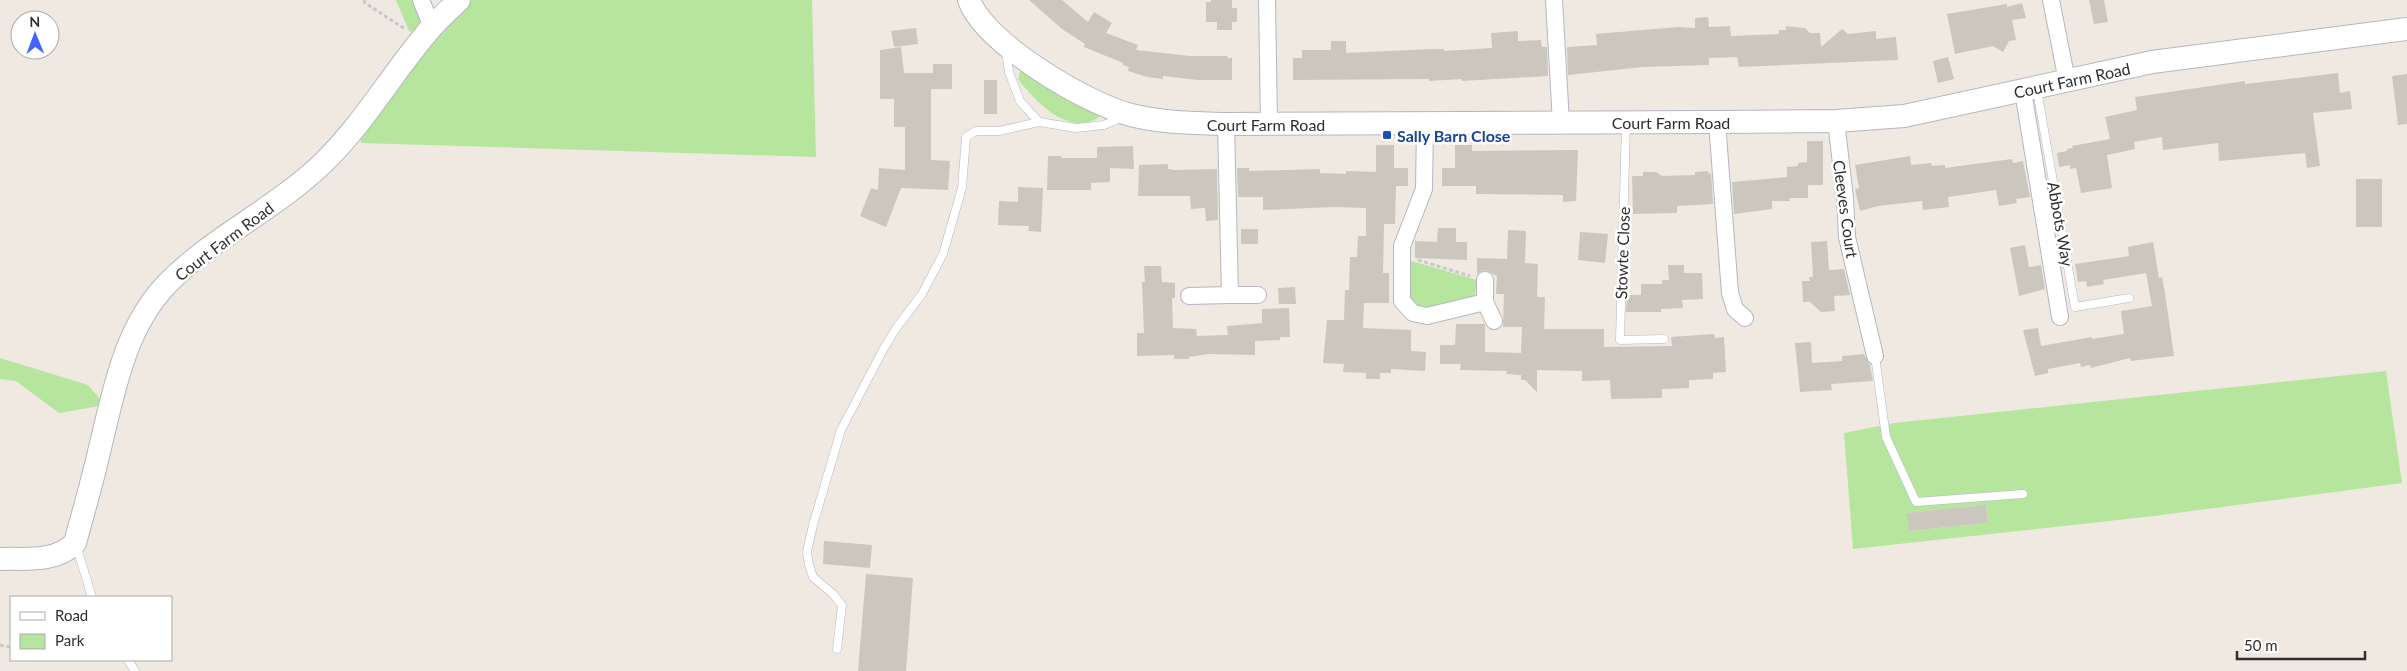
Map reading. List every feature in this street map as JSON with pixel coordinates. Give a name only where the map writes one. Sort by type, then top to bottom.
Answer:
[{"type":"street","points":[[421,0],[428,31]]},
{"type":"street","name":"Court Farm Road","points":[[75,543],[117,378],[135,333],[151,304],[166,285],[214,244],[268,208],[324,163],[360,124],[428,31],[460,0]]},
{"type":"street","name":"Court Farm Road","points":[[969,0],[982,23],[1029,63],[1077,92],[1130,114],[1177,123],[1226,124],[1836,121],[1904,116],[2152,62],[2407,29]]},
{"type":"street","points":[[1267,0],[1269,124]]},
{"type":"street","points":[[1554,0],[1561,122]]},
{"type":"street","points":[[2051,0],[2068,81]]},
{"type":"street","points":[[2030,89],[2060,317]]},
{"type":"street","name":"Cleeves Court","points":[[1836,121],[1845,198],[1847,237],[1875,356]]},
{"type":"street","points":[[1717,122],[1730,294],[1735,309],[1745,318]]},
{"type":"street","points":[[1226,124],[1230,295]]},
{"type":"street","points":[[1425,124],[1424,189],[1402,246],[1402,301],[1413,313],[1427,316],[1485,302]]},
{"type":"street","points":[[1485,280],[1485,302],[1494,321]]},
{"type":"street","points":[[1189,296],[1258,295]]},
{"type":"street","points":[[0,559],[50,558],[66,552],[75,543]]},
{"type":"lane","points":[[1006,43],[1008,72],[1020,101],[1039,122]]},
{"type":"lane","name":"Abbots Way","points":[[2030,89],[2075,307],[2129,298]]},
{"type":"lane","points":[[837,649],[842,605],[833,594],[813,577],[807,552],[841,430],[884,348],[922,294],[943,254],[962,188],[966,137],[976,131],[999,131],[1039,122],[1076,128],[1104,125],[1130,114]]},
{"type":"lane","name":"Stowte Close","points":[[1626,122],[1620,340],[1664,339]]},
{"type":"lane","points":[[1875,356],[1886,437],[1916,502],[2023,494]]},
{"type":"lane","points":[[75,543],[92,596]]},
{"type":"path","points":[[364,0],[365,3],[409,31],[428,31]]},
{"type":"path","points":[[1401,255],[1485,280]]},
{"type":"green space","points":[[396,0],[421,0],[432,27],[459,0],[812,0],[816,157],[361,143],[359,124],[425,34],[409,31]]},
{"type":"green space","points":[[1025,69],[1100,113],[1098,118],[1087,123],[1075,123],[1053,114],[1033,97],[1018,79],[1020,72]]},
{"type":"green space","points":[[1408,260],[1477,280],[1475,294],[1473,297],[1429,309],[1415,306],[1410,298]]},
{"type":"green space","points":[[0,358],[88,385],[105,405],[59,413],[16,381],[0,379]]},
{"type":"green space","points":[[2386,371],[2402,483],[2154,516],[1853,549],[1844,433],[1894,423]],"holes":[[[1986,505],[1988,523],[1909,531],[1908,513]]]},
{"type":"building","points":[[1029,0],[1062,0],[1088,22],[1094,12],[1112,23],[1106,33],[1138,45],[1136,50],[1190,56],[1227,56],[1232,58],[1232,80],[1198,80],[1163,76],[1163,79],[1147,77],[1128,71],[1129,67],[1123,65],[1123,63],[1084,47],[1085,44],[1062,29]]},
{"type":"building","points":[[1211,0],[1232,0],[1232,8],[1237,8],[1237,22],[1232,22],[1232,30],[1217,30],[1217,22],[1206,22],[1206,2],[1211,2]]},
{"type":"building","points":[[2089,0],[2104,0],[2108,22],[2094,24]]},
{"type":"building","points":[[2022,3],[2026,18],[2012,20],[2016,40],[2009,41],[2003,52],[1993,46],[1955,54],[1947,14],[2007,4],[2007,7]]},
{"type":"building","points":[[1708,17],[1709,27],[1730,26],[1731,36],[1779,34],[1779,30],[1786,30],[1786,26],[1805,28],[1810,33],[1820,33],[1821,47],[1842,29],[1848,34],[1876,31],[1876,39],[1896,37],[1898,60],[1739,67],[1737,57],[1709,58],[1709,65],[1643,67],[1568,75],[1567,47],[1597,45],[1596,34],[1678,27],[1695,28],[1695,18]]},
{"type":"building","points":[[916,28],[918,44],[894,47],[891,31]]},
{"type":"building","points":[[1518,31],[1518,41],[1541,40],[1542,47],[1547,47],[1548,76],[1462,81],[1462,79],[1429,81],[1429,79],[1293,80],[1293,58],[1302,58],[1302,50],[1331,50],[1331,41],[1346,41],[1346,53],[1430,49],[1444,49],[1444,51],[1492,48],[1491,33]]},
{"type":"building","points":[[901,47],[904,73],[933,73],[933,64],[952,64],[952,89],[931,89],[931,160],[950,161],[948,190],[901,188],[886,227],[860,216],[871,188],[878,190],[879,168],[905,170],[905,127],[894,127],[894,99],[880,99],[880,50]]},
{"type":"building","points":[[1948,57],[1954,79],[1938,83],[1933,61]]},
{"type":"building","points":[[2338,73],[2340,93],[2350,91],[2352,109],[2313,113],[2320,166],[2307,168],[2305,153],[2219,161],[2218,143],[2163,150],[2162,137],[2134,142],[2135,149],[2107,155],[2112,188],[2081,193],[2076,168],[2070,169],[2070,165],[2059,167],[2057,153],[2067,151],[2067,149],[2073,148],[2072,146],[2110,139],[2105,117],[2137,110],[2135,97],[2245,81],[2245,84]]},
{"type":"building","points":[[2407,74],[2407,124],[2398,125],[2392,76]]},
{"type":"building","points":[[984,80],[997,80],[997,114],[984,114]]},
{"type":"building","points":[[1807,141],[1823,141],[1823,185],[1808,185],[1808,198],[1789,198],[1790,201],[1772,201],[1772,209],[1734,214],[1732,182],[1787,177],[1787,167],[1798,166],[1798,163],[1807,162]]},
{"type":"building","points":[[1376,145],[1394,145],[1394,168],[1408,168],[1408,186],[1396,186],[1395,224],[1384,224],[1383,273],[1389,273],[1389,303],[1364,303],[1363,328],[1411,330],[1411,351],[1426,352],[1425,371],[1391,369],[1391,373],[1380,373],[1380,379],[1366,379],[1366,373],[1343,372],[1344,364],[1323,363],[1327,320],[1344,320],[1345,290],[1349,290],[1350,257],[1357,257],[1358,236],[1366,236],[1366,208],[1333,207],[1263,210],[1263,197],[1238,197],[1237,168],[1249,168],[1249,171],[1320,169],[1320,173],[1346,174],[1346,171],[1376,172]]},
{"type":"building","points":[[1455,145],[1472,145],[1472,151],[1578,150],[1576,201],[1563,202],[1563,195],[1476,194],[1476,186],[1442,186],[1442,168],[1455,168]]},
{"type":"building","points":[[1133,146],[1134,169],[1110,168],[1110,182],[1091,183],[1091,190],[1047,190],[1048,156],[1097,158],[1097,147]]},
{"type":"building","points":[[1910,156],[1911,165],[1931,163],[1932,166],[1945,165],[1945,168],[2012,159],[2013,163],[2023,161],[2030,197],[2016,199],[2017,203],[1999,206],[1996,190],[1948,197],[1949,207],[1923,210],[1922,201],[1878,206],[1860,211],[1855,189],[1859,188],[1855,165]]},
{"type":"building","points":[[1168,164],[1168,169],[1174,170],[1217,169],[1218,220],[1206,221],[1205,208],[1191,209],[1190,196],[1138,196],[1139,165]]},
{"type":"building","points":[[1708,171],[1709,174],[1711,173],[1713,204],[1677,206],[1677,213],[1633,214],[1632,176],[1643,176],[1643,172],[1656,172],[1662,176],[1695,175],[1695,172]]},
{"type":"building","points":[[2356,179],[2382,179],[2382,227],[2356,227]]},
{"type":"building","points":[[1018,187],[1043,188],[1041,232],[1028,231],[1029,226],[998,225],[999,201],[1018,202]]},
{"type":"building","points":[[1438,228],[1456,228],[1456,242],[1467,242],[1467,260],[1415,258],[1415,241],[1437,242]]},
{"type":"building","points":[[1241,229],[1258,229],[1258,244],[1241,244]]},
{"type":"building","points":[[1508,230],[1526,231],[1525,263],[1538,264],[1537,297],[1545,297],[1544,329],[1604,329],[1604,347],[1672,346],[1671,337],[1714,334],[1715,338],[1724,337],[1726,372],[1713,373],[1713,379],[1689,380],[1689,388],[1662,389],[1662,398],[1611,399],[1610,380],[1582,381],[1582,371],[1537,370],[1537,392],[1525,380],[1521,380],[1521,375],[1506,374],[1507,371],[1460,370],[1461,364],[1440,364],[1440,345],[1455,345],[1456,324],[1485,324],[1485,352],[1521,353],[1522,327],[1503,327],[1504,294],[1496,294],[1497,276],[1485,270],[1477,274],[1477,258],[1507,259]]},
{"type":"building","points":[[1580,232],[1608,234],[1605,263],[1578,260]]},
{"type":"building","points":[[1827,241],[1829,270],[1844,269],[1850,295],[1834,296],[1835,311],[1821,312],[1810,302],[1803,302],[1802,281],[1810,281],[1809,277],[1813,277],[1811,242]]},
{"type":"building","points":[[2153,242],[2159,278],[2162,277],[2165,293],[2174,356],[2131,361],[2130,358],[2091,368],[2090,365],[2081,367],[2080,363],[2048,369],[2048,373],[2035,376],[2023,330],[2038,328],[2041,346],[2092,337],[2092,339],[2124,334],[2121,311],[2152,306],[2146,273],[2103,280],[2104,284],[2087,287],[2086,281],[2078,282],[2075,264],[2129,256],[2128,247]]},
{"type":"building","points":[[2025,245],[2029,267],[2041,265],[2045,289],[2019,296],[2010,248]]},
{"type":"building","points":[[1668,265],[1684,265],[1684,273],[1702,273],[1703,299],[1682,300],[1683,308],[1661,309],[1661,312],[1626,312],[1627,295],[1641,295],[1641,284],[1662,284],[1662,280],[1669,280]]},
{"type":"building","points":[[1144,266],[1161,266],[1162,282],[1175,283],[1175,298],[1172,298],[1173,328],[1196,329],[1197,336],[1228,335],[1227,326],[1262,323],[1262,309],[1289,308],[1290,337],[1280,337],[1280,340],[1255,341],[1255,355],[1208,354],[1189,357],[1189,359],[1174,359],[1174,355],[1137,356],[1137,333],[1144,333],[1142,282],[1145,282]]},
{"type":"building","points":[[1295,287],[1296,304],[1279,304],[1278,288]]},
{"type":"building","points":[[1811,342],[1812,363],[1842,361],[1842,356],[1864,354],[1870,365],[1873,381],[1831,384],[1832,390],[1800,392],[1795,343]]},
{"type":"building","points":[[1986,505],[1988,523],[1909,531],[1907,513]]},
{"type":"building","points":[[824,541],[872,545],[870,568],[823,564]]},
{"type":"building","points":[[866,574],[913,578],[906,671],[858,671]]},
{"type":"place","name":"Sally Barn Close","points":[[1387,135]]}]
